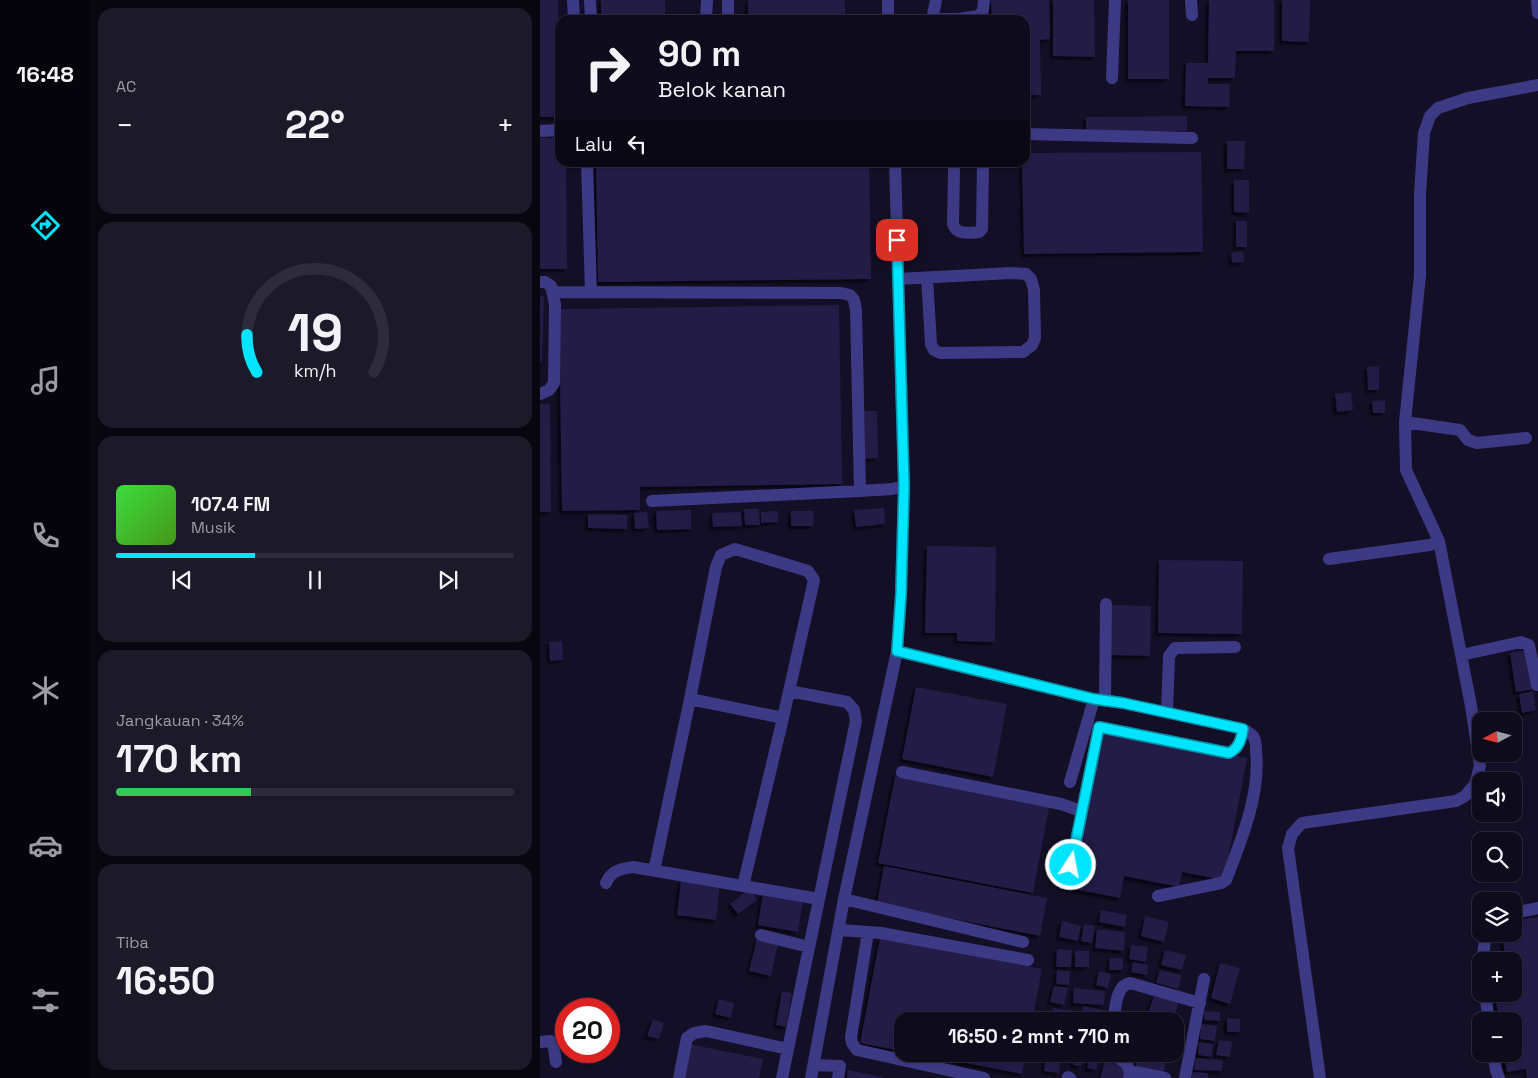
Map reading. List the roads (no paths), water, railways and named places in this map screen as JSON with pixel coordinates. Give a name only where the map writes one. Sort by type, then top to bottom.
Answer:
[{"type":"street","points":[[573,0],[574,15]]},
{"type":"street","points":[[590,0],[591,15]]},
{"type":"street","points":[[706,15],[707,0]]},
{"type":"street","points":[[728,0],[728,15]]},
{"type":"street","points":[[888,0],[888,15]]},
{"type":"street","points":[[933,15],[936,0]]},
{"type":"street","points":[[980,15],[983,10],[984,0]]},
{"type":"street","points":[[1112,78],[1115,0]]},
{"type":"street","points":[[1191,0],[1192,15]]},
{"type":"street","points":[[1537,0],[1538,13]]},
{"type":"street","points":[[1320,1078],[1288,848],[1292,834],[1302,824],[1456,801],[1465,796],[1475,784],[1480,766],[1439,541],[1406,470],[1405,422],[1420,276],[1420,193],[1426,124],[1430,116],[1438,108],[1468,98],[1538,85]]},
{"type":"street","points":[[540,131],[555,130]]},
{"type":"street","points":[[1030,134],[1192,138]]},
{"type":"street","points":[[587,167],[591,292]]},
{"type":"street","points":[[838,1078],[840,1066],[812,1072],[844,899],[897,651],[901,594],[904,486],[895,167]]},
{"type":"street","points":[[954,169],[954,229],[958,232],[979,232],[982,229],[983,167]]},
{"type":"street","points":[[898,279],[1011,273],[1026,274],[1034,290],[1035,338],[1032,345],[1023,352],[940,353],[934,350],[931,344],[927,278]]},
{"type":"street","points":[[540,282],[545,282],[551,286],[554,292],[555,304],[554,383],[549,390],[540,394]]},
{"type":"street","points":[[554,292],[841,293],[850,295],[854,300],[856,310],[860,491]]},
{"type":"street","points":[[1405,422],[1460,430],[1468,440],[1477,444],[1526,438]]},
{"type":"street","points":[[652,501],[860,491],[892,489],[904,486]]},
{"type":"street","points":[[1329,559],[1430,545],[1439,541]]},
{"type":"street","points":[[654,871],[716,567],[721,555],[735,549],[808,571],[814,580],[743,886]]},
{"type":"street","points":[[1070,782],[1099,700],[1106,604]]},
{"type":"street","points":[[1461,656],[1520,642],[1525,643],[1529,646],[1537,685]]},
{"type":"street","points":[[1167,712],[1169,656],[1171,651],[1175,648],[1236,647]]},
{"type":"street","points":[[897,651],[1099,700],[1123,703],[1243,729],[1253,736],[1258,766],[1255,788],[1241,840],[1226,880],[1158,896]]},
{"type":"street","points":[[782,1078],[856,721],[854,710],[847,702],[789,691]]},
{"type":"street","points":[[690,699],[783,718]]},
{"type":"street","points":[[1068,883],[1081,811],[1100,727],[1229,753],[1236,750],[1243,729]]},
{"type":"street","points":[[902,772],[1061,804],[1081,811]]},
{"type":"street","points":[[606,883],[612,874],[618,870],[633,868],[819,899]]},
{"type":"street","points":[[844,899],[1023,942]]},
{"type":"street","points":[[1522,911],[1538,908]]},
{"type":"street","points":[[839,930],[881,933],[1028,960]]},
{"type":"street","points":[[868,932],[851,1037],[853,1046],[857,1050],[984,1078]]},
{"type":"street","points":[[761,935],[809,947]]},
{"type":"street","points":[[1184,1078],[1204,979]]},
{"type":"street","points":[[1115,1012],[1120,991],[1125,984],[1137,985],[1200,1003]]},
{"type":"street","points":[[679,1078],[687,1038],[694,1033],[706,1031],[788,1049]]},
{"type":"street","points":[[540,1042],[552,1041],[555,1055]]},
{"type":"street","points":[[1124,1062],[1127,1064],[1129,1076],[1135,1072],[1165,1078]]},
{"type":"street","points":[[1495,1062],[1499,1078]]}]
